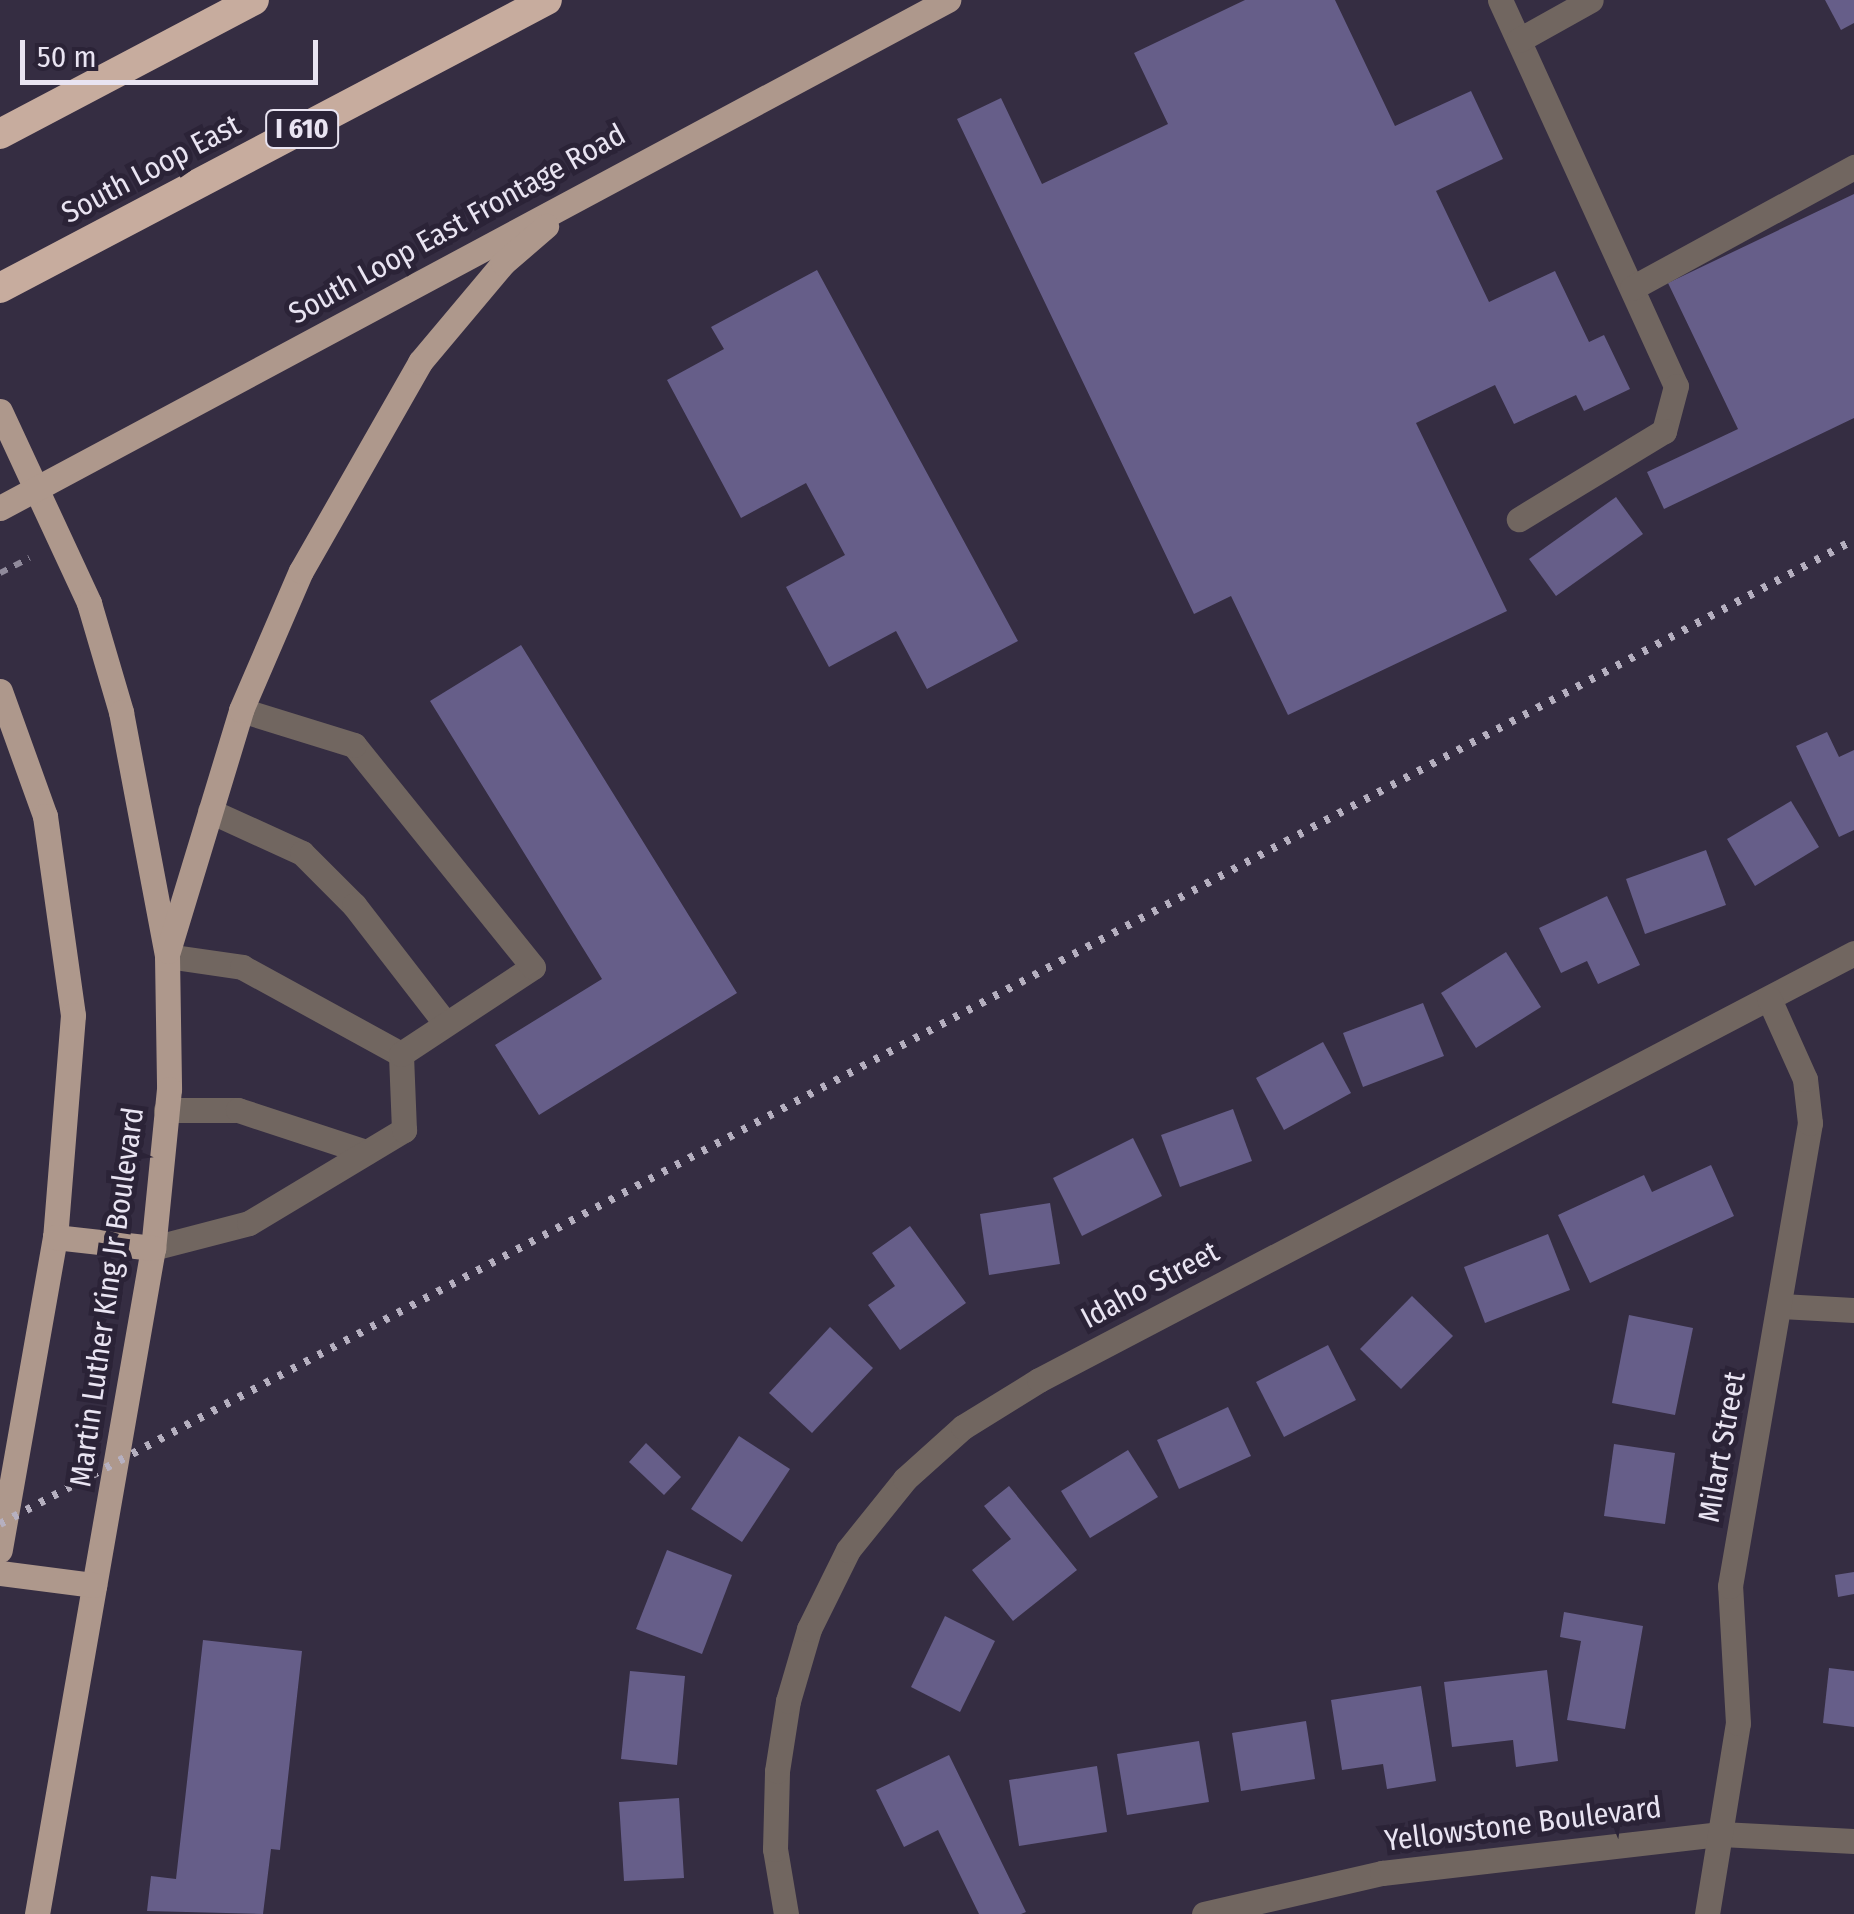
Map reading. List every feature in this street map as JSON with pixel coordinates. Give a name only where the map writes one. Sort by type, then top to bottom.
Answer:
[{"type":"highway","points":[[0,134],[254,0]]},
{"type":"highway","name":"South Loop East","points":[[0,288],[547,0]]},
{"type":"main road","name":"South Loop East Frontage Road","points":[[0,508],[594,184],[948,0]]},
{"type":"main road","points":[[167,956],[240,710],[301,571],[420,362],[503,263],[594,184]]},
{"type":"main road","name":"Martin Luther King Jr Boulevard","points":[[0,411],[89,603],[121,712],[167,956],[166,1110],[153,1248],[38,1914]]},
{"type":"main road","name":"Martin Luther King Jr Boulevard","points":[[0,691],[45,816],[73,1015],[55,1237],[0,1550]]},
{"type":"main road","points":[[55,1237],[153,1248]]},
{"type":"main road","points":[[0,1573],[94,1585]]},
{"type":"street","points":[[1500,0],[1676,386],[1664,431],[1520,518]]},
{"type":"street","points":[[1519,40],[1591,0]]},
{"type":"street","points":[[1632,288],[1854,167]]},
{"type":"street","points":[[240,710],[354,744],[533,967],[401,1054]]},
{"type":"street","points":[[210,812],[302,853],[354,905],[446,1024]]},
{"type":"street","name":"Idaho Street","points":[[786,1914],[775,1849],[777,1771],[788,1702],[809,1629],[848,1550],[905,1478],[963,1427],[1038,1380],[1854,953]]},
{"type":"street","points":[[167,956],[242,967],[401,1054]]},
{"type":"street","name":"Milart Street","points":[[1707,1914],[1738,1723],[1730,1586],[1810,1124],[1805,1079],[1769,999]]},
{"type":"street","points":[[153,1248],[250,1223],[404,1130],[401,1054]]},
{"type":"street","points":[[166,1110],[238,1110],[366,1152]]},
{"type":"street","points":[[1781,1306],[1854,1310]]},
{"type":"street","name":"Yellowstone Boulevard","points":[[1204,1914],[1382,1873],[1721,1834],[1854,1841]]},
{"type":"path","points":[[0,572],[29,558]]},
{"type":"building","points":[[1245,0],[1335,0],[1395,126],[1471,91],[1503,159],[1436,191],[1489,302],[1555,271],[1589,342],[1604,335],[1630,389],[1584,411],[1576,395],[1514,424],[1495,385],[1416,423],[1507,611],[1288,715],[1231,596],[1194,614],[957,119],[1001,98],[1042,184],[1168,124],[1134,53]]},
{"type":"building","points":[[1825,0],[1854,0],[1854,23],[1841,30]]},
{"type":"building","points":[[1854,194],[1854,418],[1664,509],[1647,472],[1738,429],[1668,283]]},
{"type":"building","points":[[817,270],[1018,641],[927,689],[896,631],[829,667],[786,587],[845,555],[806,483],[741,518],[667,380],[724,349],[711,327]]},
{"type":"building","points":[[1616,497],[1643,534],[1556,596],[1529,559]]},
{"type":"building","points":[[521,645],[737,993],[539,1115],[495,1045],[602,979],[430,701]]},
{"type":"building","points":[[1827,732],[1839,757],[1854,750],[1854,830],[1839,837],[1796,746]]},
{"type":"building","points":[[1791,801],[1819,847],[1755,886],[1727,839]]},
{"type":"building","points":[[1706,850],[1726,905],[1645,934],[1626,879]]},
{"type":"building","points":[[1607,896],[1640,965],[1598,984],[1587,961],[1561,973],[1539,928]]},
{"type":"building","points":[[1506,952],[1541,1007],[1476,1048],[1441,993]]},
{"type":"building","points":[[1423,1003],[1444,1056],[1363,1087],[1343,1033]]},
{"type":"building","points":[[1323,1042],[1351,1093],[1284,1130],[1256,1078]]},
{"type":"building","points":[[1233,1109],[1252,1161],[1180,1187],[1161,1135]]},
{"type":"building","points":[[1133,1138],[1162,1196],[1082,1236],[1053,1178]]},
{"type":"building","points":[[1711,1165],[1734,1216],[1590,1283],[1558,1215],[1644,1175],[1652,1192]]},
{"type":"building","points":[[1050,1203],[1060,1264],[989,1275],[980,1214]]},
{"type":"building","points":[[910,1226],[966,1303],[900,1350],[868,1305],[895,1286],[872,1253]]},
{"type":"building","points":[[1548,1234],[1570,1290],[1485,1323],[1464,1267]]},
{"type":"building","points":[[1412,1296],[1453,1336],[1401,1389],[1360,1349]]},
{"type":"building","points":[[1629,1315],[1693,1328],[1675,1415],[1612,1403]]},
{"type":"building","points":[[830,1327],[873,1368],[812,1433],[769,1393]]},
{"type":"building","points":[[1328,1345],[1356,1400],[1284,1437],[1256,1382]]},
{"type":"building","points":[[1228,1407],[1251,1456],[1179,1489],[1157,1440]]},
{"type":"building","points":[[739,1436],[790,1469],[742,1542],[691,1509]]},
{"type":"building","points":[[646,1443],[681,1477],[664,1495],[629,1462]]},
{"type":"building","points":[[1614,1444],[1675,1453],[1665,1524],[1604,1516]]},
{"type":"building","points":[[1128,1450],[1158,1497],[1090,1538],[1061,1491]]},
{"type":"building","points":[[1009,1486],[1077,1570],[1013,1621],[972,1570],[1011,1539],[984,1506]]},
{"type":"building","points":[[667,1550],[732,1575],[702,1654],[636,1629]]},
{"type":"building","points":[[1854,1572],[1854,1594],[1838,1597],[1835,1575]]},
{"type":"building","points":[[1564,1612],[1643,1626],[1625,1729],[1567,1720],[1581,1641],[1560,1637]]},
{"type":"building","points":[[945,1616],[995,1641],[960,1712],[911,1687]]},
{"type":"building","points":[[203,1640],[302,1651],[280,1850],[271,1849],[263,1914],[147,1911],[151,1876],[176,1879]]},
{"type":"building","points":[[1829,1668],[1854,1671],[1854,1727],[1823,1723]]},
{"type":"building","points":[[1547,1670],[1558,1761],[1516,1767],[1513,1740],[1452,1747],[1444,1682]]},
{"type":"building","points":[[630,1671],[685,1676],[677,1765],[621,1759]]},
{"type":"building","points":[[1421,1686],[1436,1781],[1387,1789],[1383,1764],[1342,1770],[1331,1700]]},
{"type":"building","points":[[1306,1721],[1315,1779],[1241,1791],[1232,1733]]},
{"type":"building","points":[[1199,1741],[1209,1802],[1127,1815],[1117,1754]]},
{"type":"building","points":[[949,1755],[1026,1912],[979,1914],[938,1830],[904,1847],[876,1790]]},
{"type":"building","points":[[1097,1766],[1107,1832],[1019,1846],[1009,1780]]},
{"type":"building","points":[[679,1798],[684,1878],[624,1881],[619,1802]]},
{"type":"railway","points":[[0,1524],[1854,540]]}]
